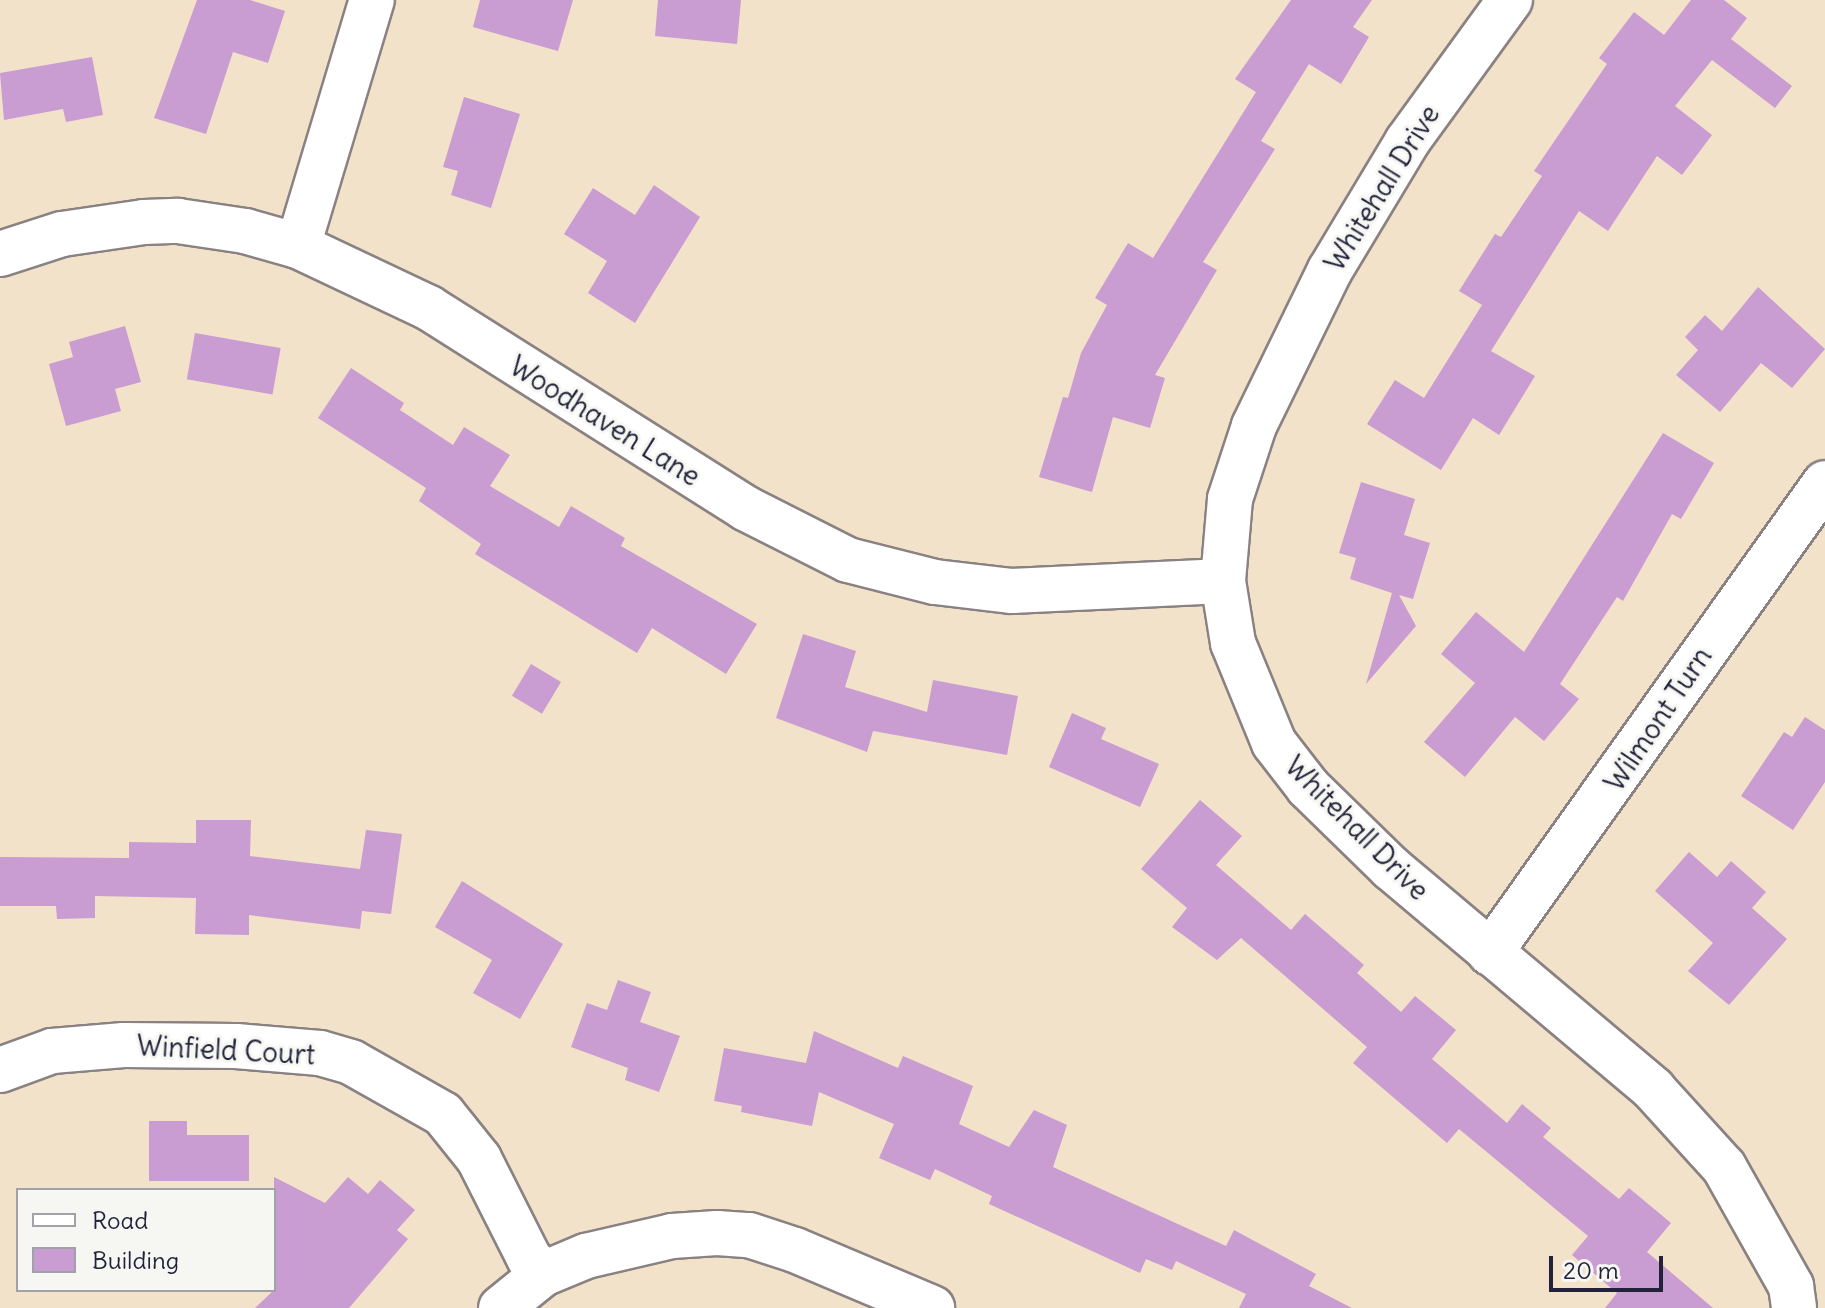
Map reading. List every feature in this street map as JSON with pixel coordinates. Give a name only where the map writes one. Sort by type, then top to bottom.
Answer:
[{"type":"street","points":[[298,246],[372,0]]},
{"type":"street","name":"Whitehall Drive","points":[[1510,0],[1407,142],[1286,354],[1230,499],[1223,581],[1233,643],[1274,743],[1318,797],[1490,953],[1653,1089],[1724,1167],[1803,1288]]},
{"type":"street","name":"Woodhaven Lane","points":[[0,254],[62,234],[178,221],[298,246],[429,308],[745,508],[848,560],[935,582],[1012,591],[1223,581]]},
{"type":"street","name":"Wilmont Turn","points":[[1490,953],[1825,483]]},
{"type":"street","name":"Winfield Court","points":[[0,1070],[52,1051],[124,1045],[236,1046],[320,1053],[351,1062],[443,1114],[479,1159],[529,1258],[543,1274]]},
{"type":"street","points":[[501,1308],[543,1274],[623,1244],[672,1236],[749,1235],[932,1308]]},
{"type":"building","points":[[197,0],[250,0],[285,11],[268,63],[233,52],[206,134],[154,118]]},
{"type":"building","points":[[480,0],[573,0],[558,51],[473,27]]},
{"type":"building","points":[[658,0],[741,0],[737,44],[655,36]]},
{"type":"building","points":[[1291,0],[1372,0],[1353,27],[1369,37],[1341,84],[1309,64],[1261,141],[1275,149],[1203,262],[1217,270],[1155,375],[1165,378],[1150,428],[1113,417],[1092,492],[1039,477],[1063,397],[1068,398],[1081,353],[1107,305],[1095,298],[1128,243],[1153,258],[1256,92],[1235,79]]},
{"type":"building","points":[[1691,0],[1724,0],[1747,18],[1731,39],[1792,86],[1775,108],[1712,60],[1675,106],[1712,135],[1682,175],[1657,156],[1608,231],[1579,211],[1491,351],[1535,376],[1499,435],[1473,418],[1441,470],[1367,424],[1395,380],[1424,398],[1482,305],[1459,291],[1495,234],[1501,237],[1542,176],[1534,171],[1607,64],[1599,58],[1634,12],[1664,35]]},
{"type":"building","points":[[92,57],[103,115],[66,122],[63,109],[4,120],[0,73]]},
{"type":"building","points":[[464,97],[520,114],[491,208],[451,195],[458,171],[443,167]]},
{"type":"building","points":[[654,185],[700,217],[635,323],[588,293],[607,261],[564,234],[593,188],[635,215]]},
{"type":"building","points":[[1758,287],[1825,349],[1792,388],[1761,363],[1720,412],[1676,375],[1698,350],[1685,337],[1705,315],[1722,331]]},
{"type":"building","points":[[125,326],[141,382],[115,389],[121,411],[66,426],[49,364],[73,357],[69,342]]},
{"type":"building","points":[[195,333],[281,348],[273,394],[187,379]]},
{"type":"building","points":[[351,368],[404,403],[400,410],[453,445],[464,427],[510,455],[490,486],[559,527],[571,506],[625,538],[621,546],[757,624],[726,674],[652,628],[637,653],[475,554],[481,544],[419,501],[426,488],[318,418]]},
{"type":"building","points":[[1663,433],[1714,463],[1681,519],[1672,514],[1623,601],[1617,597],[1560,684],[1579,699],[1544,741],[1515,717],[1465,777],[1424,742],[1475,683],[1441,654],[1476,612],[1524,652]]},
{"type":"building","points":[[1361,482],[1415,499],[1404,535],[1430,543],[1413,599],[1399,595],[1416,626],[1366,684],[1392,593],[1350,579],[1356,558],[1339,553]]},
{"type":"building","points":[[803,634],[856,651],[845,687],[927,712],[933,680],[1018,696],[1007,755],[873,731],[867,752],[776,718]]},
{"type":"building","points":[[531,664],[561,682],[542,714],[512,696]]},
{"type":"building","points":[[1072,713],[1106,728],[1101,739],[1159,764],[1140,807],[1049,767]]},
{"type":"building","points":[[1805,717],[1825,730],[1825,782],[1793,830],[1741,796],[1784,732],[1792,737]]},
{"type":"building","points":[[1200,800],[1242,836],[1216,865],[1291,930],[1305,914],[1364,965],[1357,973],[1401,1012],[1415,996],[1456,1030],[1432,1059],[1507,1123],[1522,1104],[1551,1128],[1543,1137],[1619,1199],[1629,1188],[1671,1223],[1647,1252],[1713,1308],[1605,1308],[1617,1293],[1572,1255],[1588,1236],[1459,1129],[1447,1143],[1353,1063],[1367,1047],[1241,938],[1217,960],[1172,927],[1187,908],[1141,869]]},
{"type":"building","points":[[196,820],[251,820],[250,856],[360,869],[366,830],[402,834],[391,914],[362,911],[360,929],[249,915],[249,935],[195,934],[196,898],[95,896],[95,918],[57,919],[56,906],[0,906],[0,857],[129,858],[129,842],[196,843]]},
{"type":"building","points":[[1689,852],[1717,877],[1731,861],[1766,892],[1752,908],[1787,939],[1729,1005],[1688,971],[1713,943],[1655,891]]},
{"type":"building","points":[[462,881],[563,944],[520,1019],[473,993],[492,960],[435,927]]},
{"type":"building","points":[[618,980],[651,992],[640,1022],[680,1036],[659,1092],[625,1080],[628,1068],[571,1047],[587,1003],[607,1010]]},
{"type":"building","points":[[814,1031],[898,1068],[903,1056],[973,1086],[959,1124],[1009,1147],[1034,1110],[1067,1125],[1053,1167],[1226,1246],[1234,1230],[1316,1274],[1309,1286],[1352,1308],[1239,1308],[1246,1294],[1176,1261],[1172,1270],[1146,1259],[1140,1273],[989,1204],[992,1196],[935,1169],[930,1180],[879,1158],[894,1124],[819,1092],[812,1126],[741,1112],[742,1106],[714,1101],[724,1048],[806,1063]]},
{"type":"building","points":[[149,1121],[187,1121],[187,1135],[249,1135],[249,1181],[149,1181]]},
{"type":"building","points":[[274,1177],[325,1203],[348,1177],[368,1194],[380,1180],[415,1210],[397,1230],[408,1239],[349,1308],[255,1308],[272,1292],[276,1292]]}]
